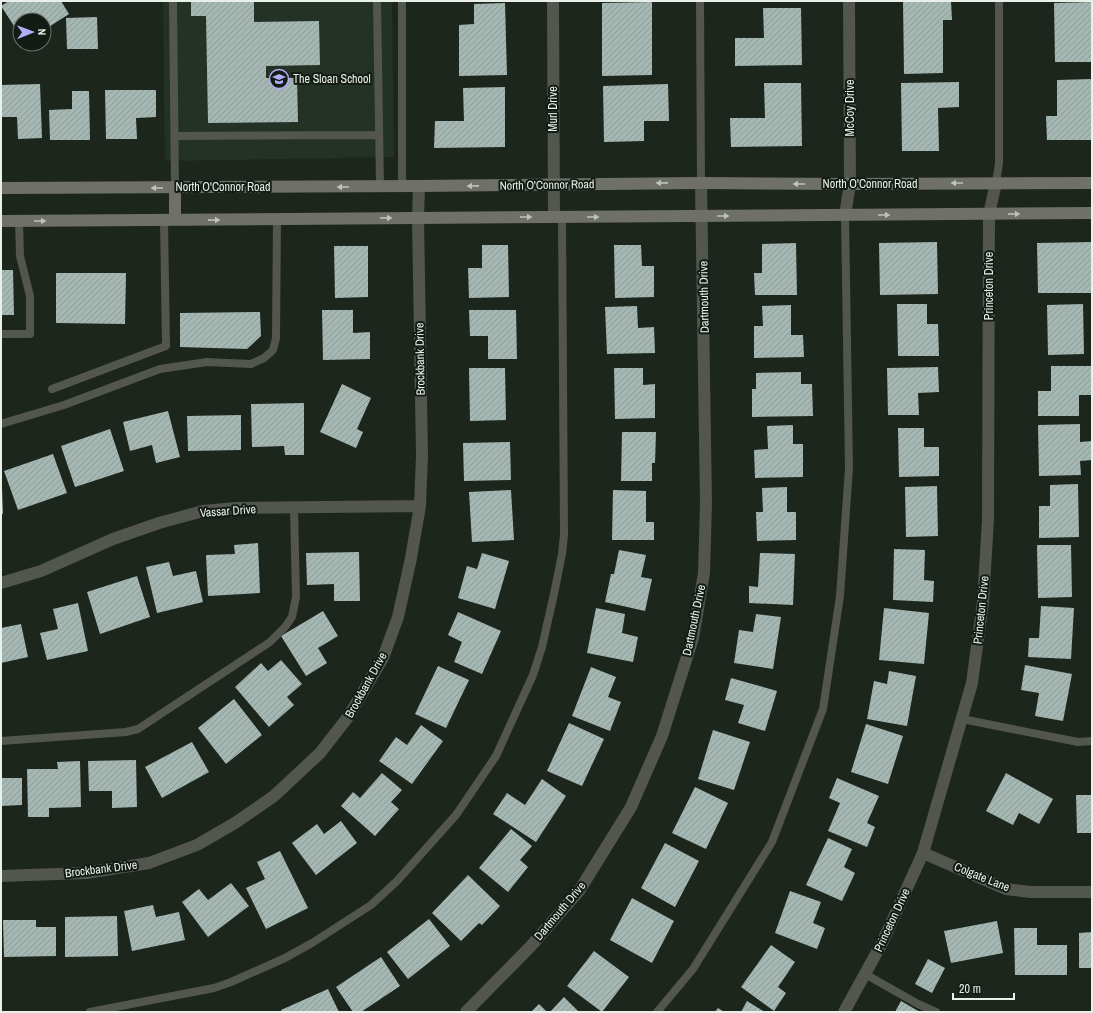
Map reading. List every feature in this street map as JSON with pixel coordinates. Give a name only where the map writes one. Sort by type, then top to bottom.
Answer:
[{"type":"main road","name":"North O'Connor Road","points":[[1,188],[175,188],[702,183],[1092,183]]},
{"type":"main road","points":[[169,220],[175,188]]},
{"type":"main road","points":[[1,221],[1092,213]]},
{"type":"street","name":"Murl Drive","points":[[553,1],[554,185],[558,217]]},
{"type":"street","name":"McCoy Drive","points":[[845,215],[850,184],[850,1]]},
{"type":"street","name":"Dartmouth Drive","points":[[466,1012],[530,947],[579,891],[631,807],[662,736],[692,638],[704,573],[706,503],[702,183]]},
{"type":"street","name":"Princeton Drive","points":[[844,1012],[882,942],[923,853],[972,683],[983,602],[987,535],[989,214],[996,183]]},
{"type":"street","name":"Brockbank Drive","points":[[1,876],[86,873],[149,863],[197,845],[235,823],[274,796],[320,753],[348,717],[383,658],[398,617],[412,558],[420,506],[422,456],[418,218],[419,186]]},
{"type":"street","name":"Vassar Drive","points":[[1,583],[41,571],[113,539],[159,523],[203,511],[236,508],[420,506]]},
{"type":"street","name":"Colgate Lane","points":[[923,853],[1006,889],[1030,892],[1092,892]]},
{"type":"lane","points":[[173,1],[175,188]]},
{"type":"lane","points":[[377,1],[380,186]]},
{"type":"lane","points":[[402,1],[402,186]]},
{"type":"lane","points":[[700,1],[702,183]]},
{"type":"lane","points":[[996,183],[999,163],[999,1]]},
{"type":"lane","points":[[175,136],[380,136]]},
{"type":"lane","points":[[657,1012],[693,969],[772,842],[823,709],[840,596],[849,468],[845,215]]},
{"type":"lane","points":[[90,1012],[214,988],[285,958],[312,943],[371,905],[397,881],[446,827],[489,767],[501,745],[533,675],[542,647],[562,554],[564,535],[558,217]]},
{"type":"lane","points":[[1,424],[64,405],[160,369],[207,362],[251,364],[264,358],[273,350],[276,338],[277,219]]},
{"type":"lane","points":[[52,389],[166,346],[169,220]]},
{"type":"lane","points":[[1,334],[30,334],[30,296],[20,256],[19,221]]},
{"type":"lane","points":[[1,741],[126,732],[138,729],[270,642],[285,627],[292,616],[296,596],[294,507]]},
{"type":"lane","points":[[962,719],[1078,742],[1092,741]]},
{"type":"lane","points":[[865,974],[918,1004],[936,1012]]},
{"type":"shaded area","name":"The Sloan School","points":[[163,1],[392,1],[394,157],[165,161]]},
{"type":"building","points":[[9,1],[61,1],[69,14],[52,25],[52,12],[12,12],[12,23],[1,6]]},
{"type":"building","points":[[191,1],[254,1],[254,22],[319,21],[320,65],[266,66],[266,78],[297,78],[298,122],[208,123],[206,16],[191,16]]},
{"type":"building","points":[[903,1],[951,1],[952,20],[943,20],[943,73],[904,74]]},
{"type":"building","points":[[652,2],[652,75],[602,76],[602,3]]},
{"type":"building","points":[[1092,2],[1092,62],[1055,62],[1054,3]]},
{"type":"building","points":[[505,3],[507,75],[459,76],[459,25],[474,24],[474,4]]},
{"type":"building","points":[[763,8],[801,8],[802,65],[735,66],[735,38],[764,38]]},
{"type":"building","points":[[97,17],[98,49],[67,49],[66,18]]},
{"type":"building","points":[[1092,79],[1092,140],[1047,140],[1046,116],[1057,116],[1057,80]]},
{"type":"building","points":[[959,82],[959,107],[938,108],[939,151],[902,151],[901,83]]},
{"type":"building","points":[[764,83],[801,83],[802,146],[731,147],[730,118],[765,118]]},
{"type":"building","points":[[40,84],[42,138],[18,139],[17,117],[1,117],[1,85]]},
{"type":"building","points":[[668,84],[669,121],[644,121],[644,141],[604,142],[603,86]]},
{"type":"building","points":[[505,87],[505,147],[434,148],[435,121],[464,121],[463,88]]},
{"type":"building","points":[[105,90],[156,90],[156,117],[136,118],[137,139],[106,139]]},
{"type":"building","points":[[72,91],[89,91],[90,140],[50,140],[49,110],[72,109]]},
{"type":"building","points":[[937,242],[938,294],[880,295],[879,243]]},
{"type":"building","points":[[1092,242],[1092,293],[1038,293],[1037,243]]},
{"type":"building","points":[[796,243],[797,295],[755,295],[754,273],[762,273],[762,244]]},
{"type":"building","points":[[482,245],[508,245],[509,297],[469,298],[468,268],[482,268]]},
{"type":"building","points":[[614,245],[641,245],[642,266],[654,266],[654,297],[615,298]]},
{"type":"building","points":[[334,246],[368,246],[368,297],[335,298]]},
{"type":"building","points":[[1,270],[13,270],[14,315],[1,315]]},
{"type":"building","points":[[56,273],[126,273],[125,324],[56,323]]},
{"type":"building","points":[[897,304],[927,304],[927,324],[938,324],[939,356],[898,356]]},
{"type":"building","points":[[1083,304],[1084,354],[1048,355],[1047,305]]},
{"type":"building","points":[[791,305],[791,335],[803,335],[804,357],[754,358],[754,326],[763,326],[762,306]]},
{"type":"building","points":[[637,306],[638,328],[654,327],[655,353],[607,354],[605,307]]},
{"type":"building","points":[[322,310],[353,310],[353,333],[370,332],[370,359],[323,360]]},
{"type":"building","points":[[469,310],[516,310],[517,359],[488,359],[488,336],[470,336]]},
{"type":"building","points":[[260,312],[261,336],[247,349],[180,347],[180,313]]},
{"type":"building","points":[[1051,366],[1092,366],[1092,395],[1079,395],[1079,416],[1038,416],[1038,391],[1051,391]]},
{"type":"building","points":[[938,367],[939,392],[918,393],[919,415],[888,415],[887,368]]},
{"type":"building","points":[[469,368],[505,368],[506,420],[470,421]]},
{"type":"building","points":[[614,368],[643,368],[643,385],[655,384],[655,418],[615,419]]},
{"type":"building","points":[[801,372],[801,384],[812,384],[813,416],[752,417],[752,389],[756,389],[756,373]]},
{"type":"building","points":[[342,384],[371,398],[357,429],[363,432],[356,448],[320,432]]},
{"type":"building","points":[[304,403],[304,455],[285,455],[284,446],[252,447],[251,404]]},
{"type":"building","points":[[168,411],[180,457],[156,463],[152,445],[130,451],[123,422]]},
{"type":"building","points":[[241,415],[241,450],[188,451],[187,416]]},
{"type":"building","points":[[1080,424],[1080,442],[1092,441],[1092,460],[1080,461],[1081,475],[1039,476],[1038,425]]},
{"type":"building","points":[[793,425],[793,444],[803,444],[803,477],[755,478],[754,450],[768,449],[767,426]]},
{"type":"building","points":[[898,428],[924,428],[924,447],[939,447],[939,476],[899,477]]},
{"type":"building","points":[[110,429],[124,471],[75,487],[61,446]]},
{"type":"building","points":[[622,432],[656,432],[655,463],[652,463],[652,481],[621,481]]},
{"type":"building","points":[[510,442],[511,480],[464,481],[463,443]]},
{"type":"building","points":[[53,454],[67,493],[18,510],[4,471]]},
{"type":"building","points":[[1078,484],[1079,537],[1039,538],[1039,506],[1050,506],[1050,485]]},
{"type":"building","points":[[937,486],[938,536],[906,537],[905,487]]},
{"type":"building","points":[[787,487],[787,512],[796,512],[796,540],[757,541],[756,512],[763,512],[762,488]]},
{"type":"building","points":[[2,488],[3,514],[1,514]]},
{"type":"building","points":[[511,490],[514,540],[472,542],[469,492]]},
{"type":"building","points":[[613,490],[646,491],[646,522],[654,522],[654,540],[612,540]]},
{"type":"building","points":[[258,543],[260,593],[208,596],[206,555],[235,554],[234,545]]},
{"type":"building","points":[[1037,545],[1071,545],[1072,597],[1038,598]]},
{"type":"building","points":[[894,549],[925,550],[924,580],[934,581],[933,602],[893,600]]},
{"type":"building","points":[[619,550],[646,555],[641,577],[652,579],[645,611],[605,602],[611,574],[614,574]]},
{"type":"building","points":[[359,552],[360,601],[334,601],[334,584],[307,585],[306,553]]},
{"type":"building","points":[[482,553],[509,561],[495,609],[458,598],[467,566],[477,569]]},
{"type":"building","points":[[760,553],[795,554],[793,605],[749,603],[749,586],[758,587]]},
{"type":"building","points":[[169,562],[173,576],[196,571],[203,602],[157,613],[146,567]]},
{"type":"building","points":[[137,576],[150,617],[100,634],[87,592]]},
{"type":"building","points":[[78,603],[88,651],[47,660],[40,633],[58,629],[53,609]]},
{"type":"building","points":[[1041,606],[1074,608],[1071,659],[1028,657],[1029,638],[1039,638]]},
{"type":"building","points":[[596,608],[625,614],[622,633],[638,637],[633,662],[587,653]]},
{"type":"building","points":[[884,608],[929,613],[924,664],[879,660]]},
{"type":"building","points":[[323,611],[338,636],[318,648],[327,663],[306,676],[281,636]]},
{"type":"building","points":[[458,612],[501,631],[482,674],[454,662],[462,642],[448,635]]},
{"type":"building","points":[[756,614],[781,617],[773,669],[734,663],[739,630],[753,632]]},
{"type":"building","points":[[21,624],[28,657],[1,663],[1,628]]},
{"type":"building","points":[[281,660],[302,684],[287,697],[294,705],[269,727],[235,687],[261,663],[268,671]]},
{"type":"building","points":[[1025,665],[1072,674],[1063,721],[1035,716],[1039,693],[1021,690]]},
{"type":"building","points":[[438,666],[469,680],[446,728],[415,714]]},
{"type":"building","points":[[591,667],[616,677],[608,697],[621,702],[610,731],[572,716]]},
{"type":"building","points":[[889,671],[916,676],[907,726],[867,719],[874,681],[887,684]]},
{"type":"building","points":[[731,678],[777,691],[765,731],[738,723],[744,705],[725,700]]},
{"type":"building","points":[[234,699],[262,735],[226,764],[198,728]]},
{"type":"building","points":[[569,723],[604,739],[582,786],[547,771]]},
{"type":"building","points":[[866,724],[903,736],[888,784],[851,772]]},
{"type":"building","points":[[421,725],[443,741],[412,784],[379,761],[396,737],[407,745]]},
{"type":"building","points":[[713,730],[750,742],[734,790],[698,779]]},
{"type":"building","points":[[192,742],[209,772],[162,798],[145,767]]},
{"type":"building","points":[[136,760],[137,807],[112,808],[112,791],[89,791],[88,761]]},
{"type":"building","points":[[80,761],[81,807],[49,808],[49,817],[28,817],[27,769],[58,769],[57,762]]},
{"type":"building","points":[[382,773],[402,790],[391,802],[399,809],[375,836],[341,806],[353,792],[360,798]]},
{"type":"building","points":[[1006,773],[1053,799],[1039,824],[1019,813],[1013,825],[986,811]]},
{"type":"building","points":[[1,778],[22,778],[22,805],[1,806]]},
{"type":"building","points":[[837,778],[879,796],[867,823],[875,827],[867,847],[828,831],[840,803],[829,798]]},
{"type":"building","points":[[542,779],[566,796],[536,842],[493,814],[507,793],[525,805]]},
{"type":"building","points":[[695,787],[728,803],[706,849],[672,833]]},
{"type":"building","points":[[1076,795],[1092,795],[1092,833],[1077,833]]},
{"type":"building","points":[[341,821],[357,843],[316,875],[292,843],[317,824],[324,834]]},
{"type":"building","points":[[511,829],[532,846],[520,860],[528,867],[508,892],[479,868]]},
{"type":"building","points":[[828,838],[852,849],[844,867],[855,873],[842,901],[806,885]]},
{"type":"building","points":[[665,843],[699,861],[675,907],[641,888]]},
{"type":"building","points":[[280,851],[308,908],[266,929],[246,888],[265,879],[257,862]]},
{"type":"building","points":[[468,875],[500,906],[482,925],[479,923],[461,941],[432,913]]},
{"type":"building","points":[[231,883],[249,906],[208,937],[182,902],[199,889],[208,900]]},
{"type":"building","points":[[790,891],[821,902],[813,923],[825,928],[817,949],[775,933]]},
{"type":"building","points":[[632,898],[674,921],[652,963],[610,940]]},
{"type":"building","points":[[153,905],[156,917],[179,912],[185,940],[132,951],[124,911]]},
{"type":"building","points":[[117,916],[118,956],[65,957],[65,917]]},
{"type":"building","points":[[429,919],[450,946],[408,979],[387,952]]},
{"type":"building","points":[[3,920],[36,920],[36,927],[56,927],[56,956],[4,957]]},
{"type":"building","points":[[997,921],[1003,953],[951,963],[944,931]]},
{"type":"building","points":[[1014,928],[1037,928],[1037,945],[1067,945],[1067,975],[1015,975]]},
{"type":"building","points":[[1092,932],[1092,968],[1079,968],[1079,933]]},
{"type":"building","points":[[771,945],[795,962],[778,987],[786,993],[774,1011],[741,987]]},
{"type":"building","points":[[594,951],[629,977],[602,1012],[567,986]]},
{"type":"building","points":[[381,957],[400,986],[361,1012],[353,1012],[336,987]]},
{"type":"building","points":[[928,959],[945,968],[932,993],[915,984]]},
{"type":"building","points":[[328,989],[339,1012],[282,1012],[281,1010]]},
{"type":"building","points":[[564,997],[579,1012],[550,1012]]},
{"type":"building","points":[[747,1001],[765,1012],[741,1012]]},
{"type":"building","points":[[901,1001],[920,1012],[895,1012]]},
{"type":"building","points":[[539,1004],[547,1012],[531,1012]]},
{"type":"building","points":[[718,1008],[724,1012],[715,1012]]},
{"type":"place","name":"The Sloan School","points":[[279,79]]}]
